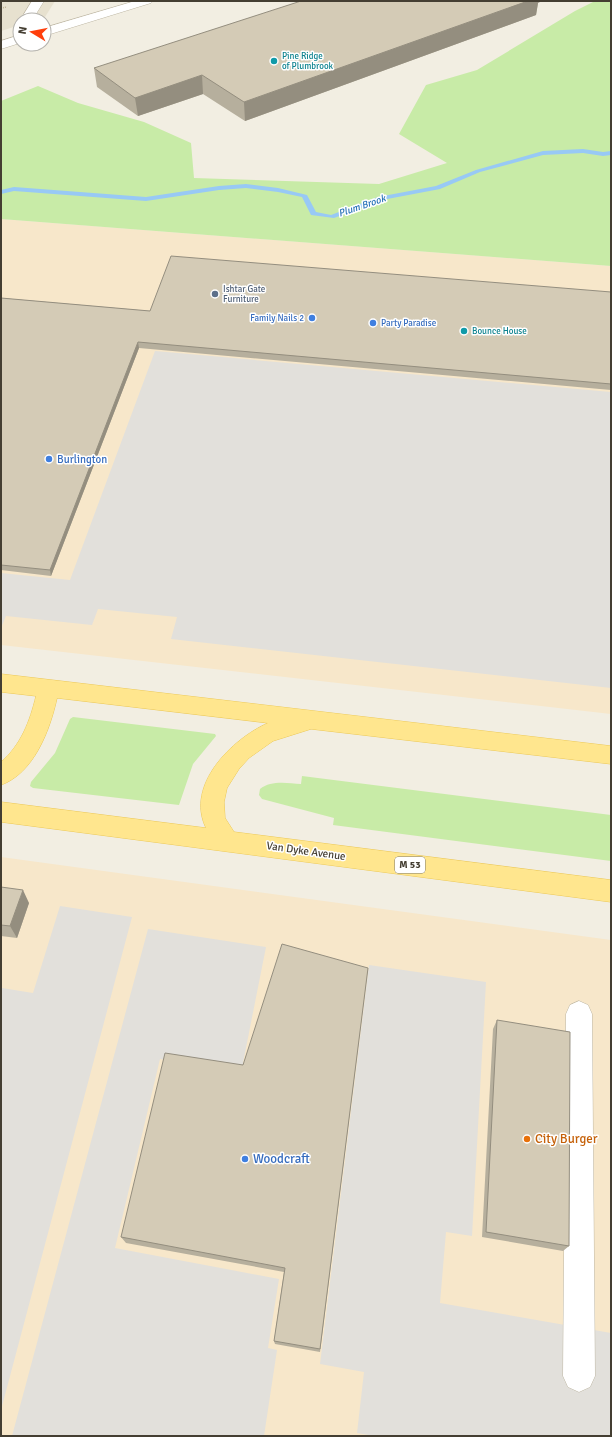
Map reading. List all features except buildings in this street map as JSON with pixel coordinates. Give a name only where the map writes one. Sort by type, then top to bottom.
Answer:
[{"type":"main road","points":[[1,683],[611,755]]},
{"type":"main road","points":[[1,775],[20,756],[31,742],[39,725],[48,688]]},
{"type":"main road","points":[[227,841],[213,818],[213,800],[217,785],[226,769],[239,753],[258,740],[278,729],[313,720]]},
{"type":"main road","name":"Van Dyke Avenue","points":[[1,812],[611,891]]},
{"type":"street","points":[[31,12],[38,1]]},
{"type":"street","points":[[52,28],[147,1]]},
{"type":"street","points":[[1,45],[12,42]]},
{"type":"street","points":[[578,1376],[579,1014]]},
{"type":"path","points":[[1,8],[7,7]]},
{"type":"shaded area","points":[[1,1],[55,1],[48,12],[12,12],[12,28],[1,31]]},
{"type":"shaded area","points":[[1,219],[611,266],[611,714],[1,645]]},
{"type":"shaded area","points":[[155,351],[611,392],[611,688],[171,639],[177,617],[98,609],[92,625],[6,616],[1,628],[1,573],[70,580]]},
{"type":"shaded area","points":[[1,857],[611,940],[611,1436],[1,1436]]},
{"type":"shaded area","points":[[60,906],[132,917],[1,1410],[1,992],[2,988],[33,993]]},
{"type":"shaded area","points":[[148,929],[266,947],[241,1073],[160,1059],[115,1248],[279,1279],[268,1348],[277,1350],[264,1436],[12,1436]]},
{"type":"shaded area","points":[[369,965],[486,982],[472,1236],[446,1232],[440,1303],[611,1333],[611,1436],[374,1436],[357,1433],[364,1372],[320,1364]]},
{"type":"green space","points":[[595,1],[611,1],[611,266],[1,219],[1,101],[38,86],[78,103],[144,122],[191,143],[194,178],[379,184],[447,163],[399,134],[426,85],[477,70],[575,11]]},
{"type":"green space","points":[[73,717],[215,734],[216,736],[193,764],[179,805],[33,788],[30,786],[31,782],[55,753],[70,719]]},
{"type":"green space","points":[[302,776],[611,815],[611,861],[333,825],[334,818],[262,799],[259,795],[260,789],[269,784],[301,784]]},
{"type":"waterway","name":"Plum Brook","points":[[1,192],[14,189],[146,199],[246,186],[278,190],[305,196],[313,214],[332,217],[380,198],[438,188],[478,171],[543,153],[583,151],[603,154],[611,153]]},
{"type":"place","name":"Pine Ridge of Plumbrook","points":[[274,61]]},
{"type":"place","name":"Ishtar Gate Furniture","points":[[215,294]]},
{"type":"place","name":"Family Nails 2","points":[[312,318]]},
{"type":"place","name":"Party Paradise","points":[[373,323]]},
{"type":"place","name":"Bounce House","points":[[464,331]]},
{"type":"place","name":"Burlington","points":[[49,459]]},
{"type":"place","name":"City Burger","points":[[527,1139]]},
{"type":"place","name":"Woodcraft","points":[[245,1159]]}]
